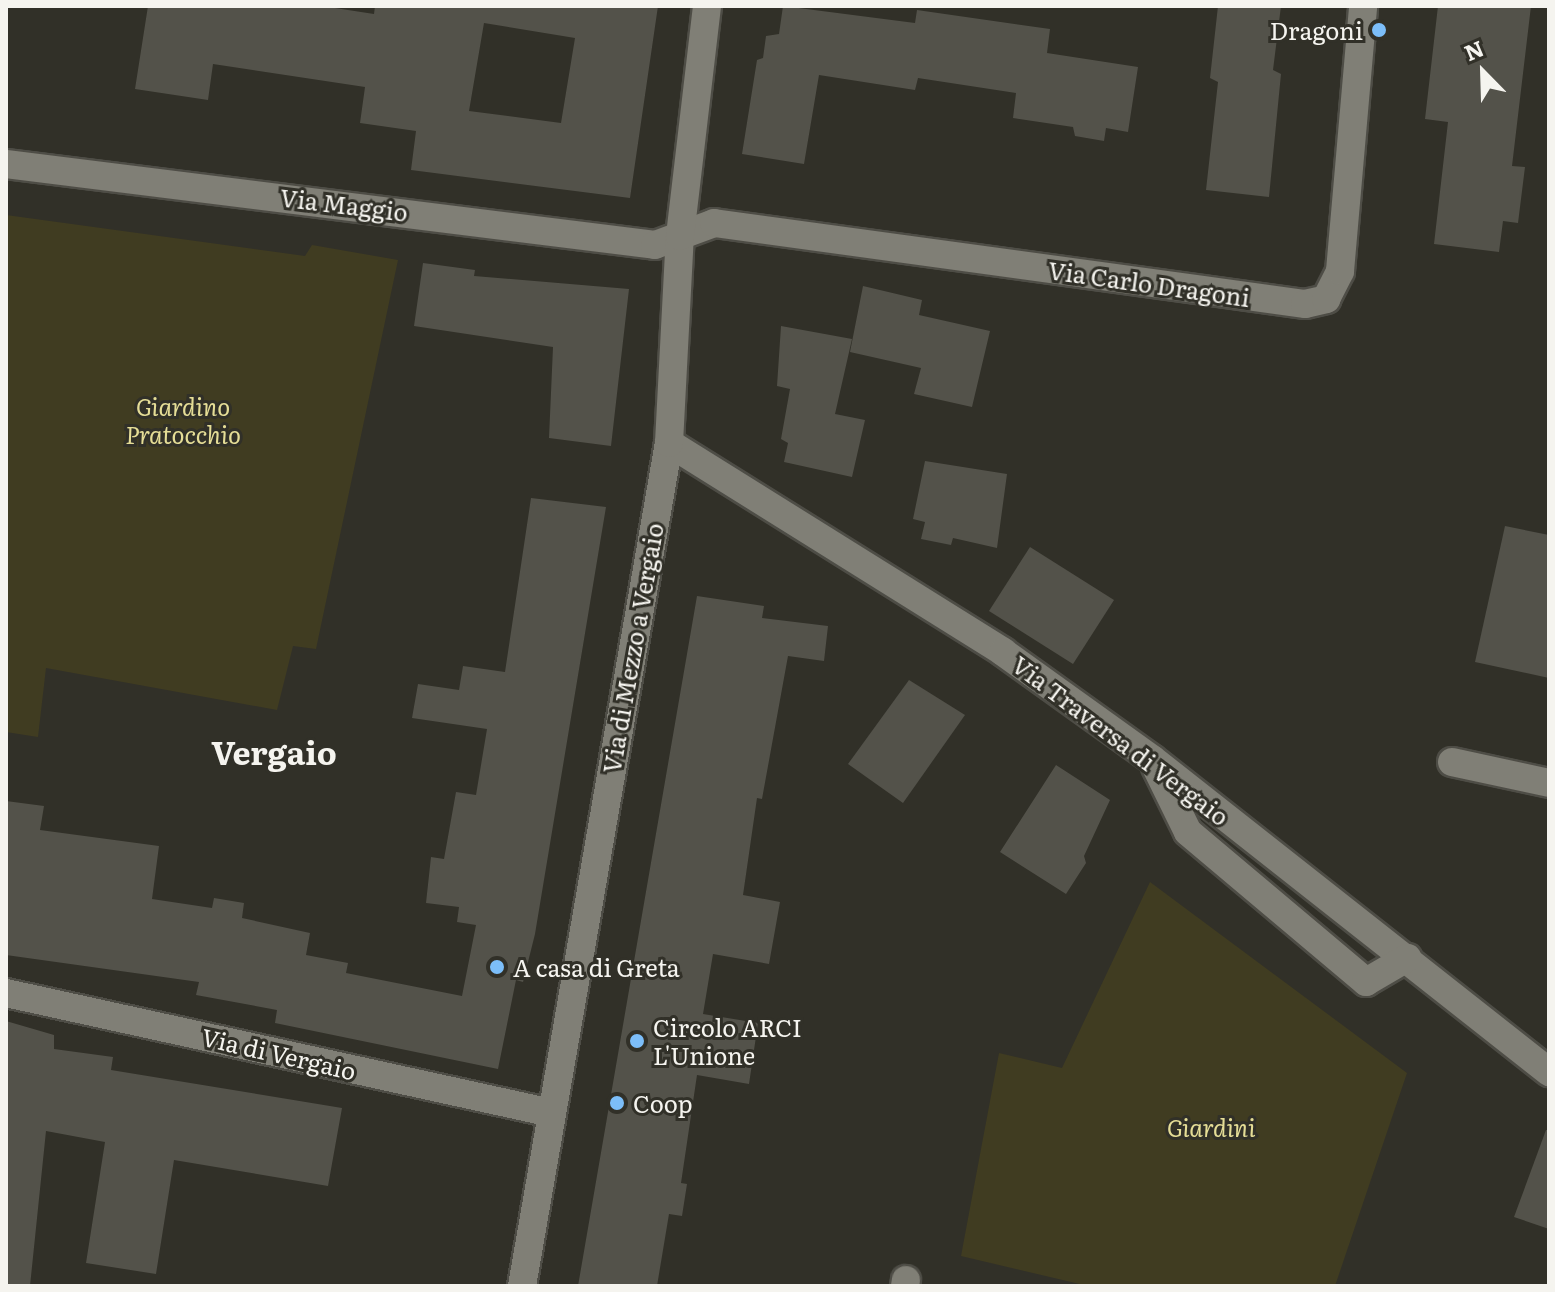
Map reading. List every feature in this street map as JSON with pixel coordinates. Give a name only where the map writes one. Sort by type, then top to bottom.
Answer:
[{"type":"street","name":"Via di Mezzo a Vergaio","points":[[522,1286],[669,443],[680,236],[707,6]]},
{"type":"street","name":"Via Carlo Dragoni","points":[[680,236],[714,223],[1305,304],[1326,299],[1340,271],[1363,6]]},
{"type":"street","name":"Via Maggio","points":[[6,164],[655,245],[680,236]]},
{"type":"street","name":"Via Traversa di Vergaio","points":[[669,443],[1003,652],[1152,759],[1549,1072]]},
{"type":"street","points":[[1152,759],[1188,832],[1366,982],[1407,958]]},
{"type":"street","points":[[1452,762],[1549,783]]},
{"type":"street","name":"Via di Vergaio","points":[[6,993],[552,1113]]},
{"type":"green space","name":"Giardino Pratocchio","points":[[6,215],[305,256],[312,245],[398,260],[316,649],[293,646],[277,710],[46,668],[38,737],[6,732]]},
{"type":"green space","name":"Giardini","points":[[1150,882],[1407,1073],[1335,1286],[1088,1286],[961,1256],[999,1053],[1062,1068]]},
{"type":"building","points":[[148,6],[322,6],[374,14],[375,6],[658,6],[630,198],[411,170],[416,131],[360,123],[365,87],[213,64],[208,100],[135,89]],"holes":[[[484,23],[575,38],[561,123],[469,111]]]},
{"type":"building","points":[[783,6],[915,23],[917,10],[1050,29],[1047,53],[1138,67],[1128,132],[1106,128],[1104,141],[1075,136],[1073,127],[1013,118],[1016,93],[918,78],[915,90],[819,75],[804,164],[742,154],[757,60],[763,58],[766,36],[779,34]]},
{"type":"building","points":[[1218,6],[1281,6],[1273,70],[1281,74],[1269,197],[1206,190],[1218,82],[1210,78]]},
{"type":"building","points":[[1438,6],[1531,6],[1512,166],[1525,167],[1518,223],[1503,221],[1499,252],[1434,244],[1448,122],[1425,119]]},
{"type":"building","points":[[423,263],[475,270],[474,276],[629,289],[611,446],[549,438],[553,347],[414,326]]},
{"type":"building","points":[[863,286],[922,300],[919,315],[990,331],[972,407],[914,394],[921,368],[850,352]]},
{"type":"building","points":[[781,326],[852,339],[835,414],[865,420],[852,477],[784,462],[788,443],[781,439],[790,389],[777,386]]},
{"type":"building","points":[[925,461],[1007,474],[997,548],[953,538],[951,545],[921,539],[925,522],[913,519]]},
{"type":"building","points":[[531,498],[606,507],[535,934],[523,982],[516,980],[498,1069],[275,1023],[277,1010],[196,995],[199,982],[6,955],[6,801],[44,806],[40,830],[159,846],[152,899],[212,908],[214,898],[244,903],[242,918],[310,933],[306,955],[348,963],[346,973],[462,996],[476,925],[457,922],[459,907],[426,903],[431,857],[444,859],[456,792],[476,795],[487,729],[412,718],[418,684],[459,690],[463,666],[505,672]]},
{"type":"building","points":[[1505,526],[1549,535],[1549,678],[1475,662]]},
{"type":"building","points":[[1030,547],[1114,600],[1073,664],[989,611]]},
{"type":"building","points":[[697,596],[764,606],[762,618],[828,626],[824,661],[788,656],[762,799],[757,798],[743,895],[780,902],[769,964],[713,954],[703,1014],[758,1023],[749,1084],[697,1075],[681,1183],[687,1184],[682,1216],[669,1214],[657,1286],[578,1286]]},
{"type":"building","points":[[909,680],[965,715],[903,803],[848,764]]},
{"type":"building","points":[[1056,765],[1110,800],[1084,856],[1086,863],[1066,894],[1000,852]]},
{"type":"building","points":[[6,1021],[54,1035],[54,1049],[113,1057],[111,1070],[342,1108],[328,1186],[174,1160],[156,1274],[86,1263],[105,1142],[46,1131],[30,1286],[6,1286]]},
{"type":"building","points":[[1546,1130],[1549,1130],[1549,1229],[1514,1217]]},
{"type":"place","name":"Dragoni","points":[[1379,30]]},
{"type":"place","name":"A casa di Greta","points":[[497,967]]},
{"type":"place","name":"Circolo ARCI L'Unione","points":[[637,1041]]},
{"type":"place","name":"Coop","points":[[617,1103]]},
{"type":"district","name":"Vergaio","points":[[274,751]]}]
